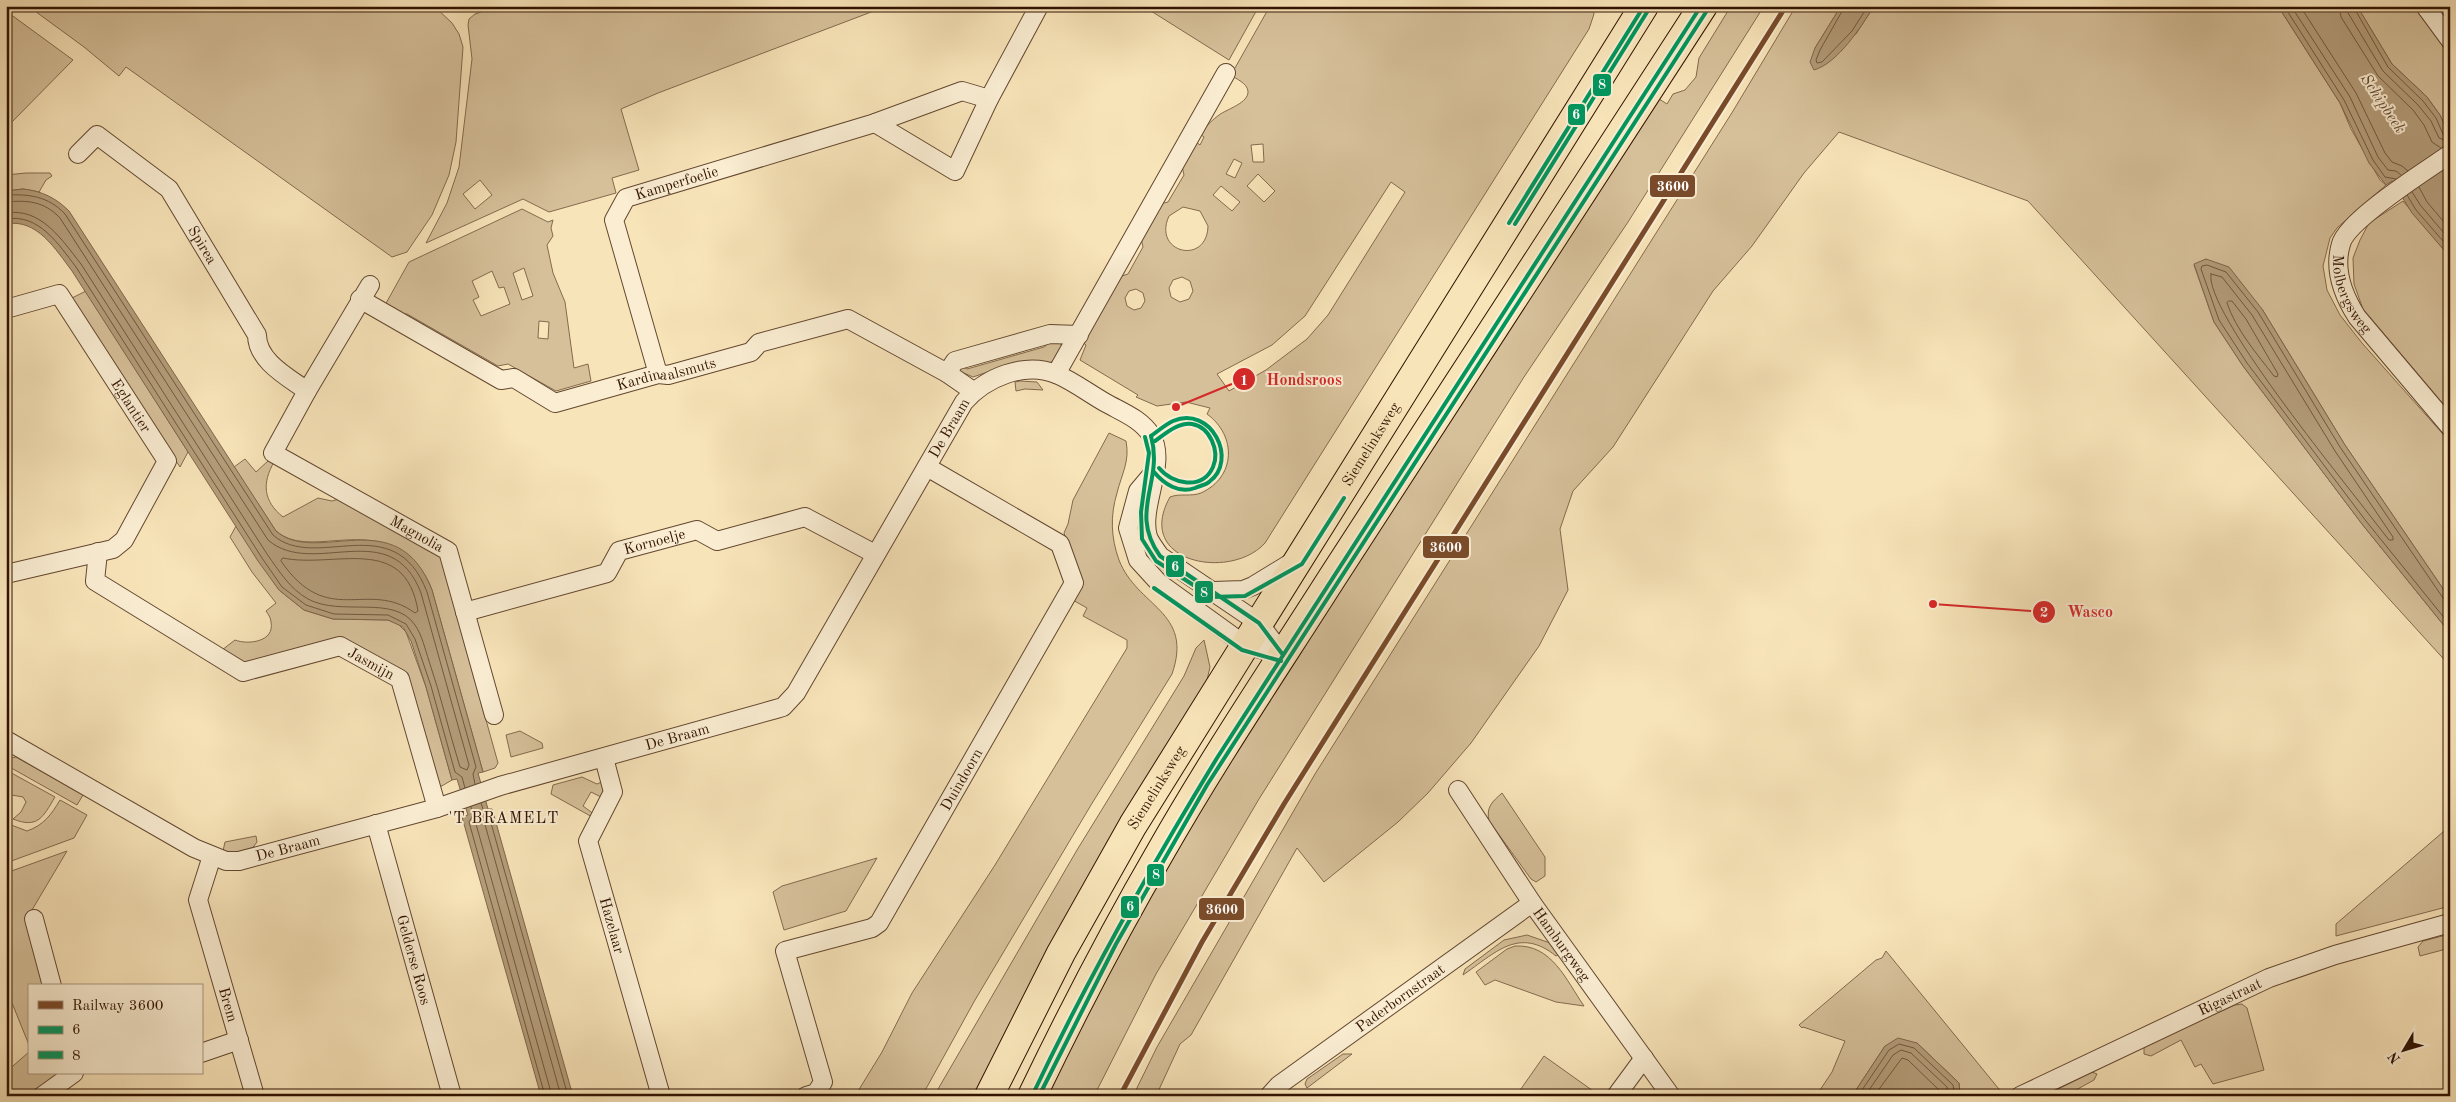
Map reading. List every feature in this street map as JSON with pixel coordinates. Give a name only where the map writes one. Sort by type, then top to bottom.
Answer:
[{"type":"main road","name":"Siemelinksweg","points":[[989,1096],[1028,1016],[1080,918],[1134,825],[1644,6]]},
{"type":"main road","points":[[1032,1096],[1064,1031],[1161,850],[1477,351],[1701,6]]},
{"type":"street","points":[[876,123],[955,171],[989,99],[1039,6]]},
{"type":"street","points":[[2425,6],[2450,40]]},
{"type":"street","points":[[1056,374],[1226,72]]},
{"type":"street","name":"Kamperfoelie","points":[[658,374],[614,220],[626,198],[876,123],[962,91],[989,99]]},
{"type":"street","name":"Spirea","points":[[78,154],[97,135],[169,190],[257,335],[257,344],[268,361],[306,391]]},
{"type":"street","name":"Molbergsweg","points":[[2450,154],[2395,193],[2345,234],[2340,244],[2340,283],[2345,299],[2357,316],[2450,427]]},
{"type":"street","name":"Kardinaalsmuts","points":[[290,463],[273,453],[306,391],[365,292],[501,380],[514,378],[555,403],[658,374],[668,375],[751,352],[759,343],[848,319],[947,373],[973,391]]},
{"type":"street","name":"Eglantier","points":[[6,309],[59,294],[167,461],[124,540],[113,549],[6,574]]},
{"type":"street","points":[[947,373],[955,361],[1023,340],[1050,334],[1079,335]]},
{"type":"street","name":"De Braam","points":[[6,740],[212,856],[226,861],[239,861],[445,806],[500,786],[783,707],[796,693],[927,467],[955,414],[973,391],[996,377],[1015,372],[1036,370],[1056,374],[1141,422],[1154,443],[1154,472],[1147,512],[1147,528],[1152,544],[1160,556],[1214,591],[1252,634],[1283,655]]},
{"type":"street","name":"Magnolia","points":[[290,463],[448,551],[494,715]]},
{"type":"street","name":"Duindoorn","points":[[806,1096],[816,1093],[823,1082],[785,951],[872,928],[878,923],[1074,583],[1060,544],[927,467]]},
{"type":"street","name":"De Braam","points":[[1154,472],[1138,491],[1128,528],[1138,560],[1159,583],[1252,634],[1283,655]]},
{"type":"street","name":"Kornoelje","points":[[465,612],[607,573],[619,552],[697,530],[717,541],[805,517],[875,554]]},
{"type":"street","name":"Jasmijn","points":[[98,552],[95,580],[243,672],[340,646],[400,679],[445,806]]},
{"type":"street","points":[[1214,591],[1243,590],[1298,559]]},
{"type":"street","name":"Hazelaar","points":[[604,758],[613,792],[588,840],[661,1096]]},
{"type":"street","name":"Hamburgweg","points":[[1458,790],[1532,903],[1671,1096]]},
{"type":"street","name":"Gelderse Roos","points":[[376,824],[452,1096]]},
{"type":"street","name":"Brem","points":[[212,856],[198,900],[256,1096]]},
{"type":"street","name":"Paderbornstraat","points":[[1269,1096],[1279,1085],[1532,903]]},
{"type":"street","points":[[34,919],[51,984]]},
{"type":"street","name":"Rigastraat","points":[[2020,1096],[2269,978],[2335,955],[2450,923]]},
{"type":"street","points":[[202,1053],[239,1040]]},
{"type":"street","points":[[1616,1096],[1644,1058]]},
{"type":"street","points":[[42,1096],[73,1074]]},
{"type":"shaded area","points":[[28,6],[434,6],[452,23],[459,34],[463,47],[456,142],[449,175],[432,215],[407,252],[392,257],[126,67],[119,76],[84,47]]},
{"type":"shaded area","points":[[500,6],[887,6],[658,93],[621,109],[639,170],[612,178],[616,193],[549,212],[523,199],[426,243],[447,203],[459,167],[472,59],[468,25],[469,19],[475,14]],"holes":[[[480,180],[492,195],[475,209],[463,194]]]},
{"type":"shaded area","points":[[1143,6],[1259,6],[1229,60]]},
{"type":"shaded area","points":[[1270,6],[1593,6],[1594,14],[1589,29],[1265,543],[1250,555],[1231,561],[1210,563],[1191,559],[1175,551],[1164,537],[1162,519],[1170,497],[1201,493],[1213,486],[1221,477],[1226,467],[1228,444],[1224,433],[1217,423],[1207,414],[1210,408],[1186,402],[1157,406],[1136,397],[1138,395],[1080,360],[1086,345],[1082,342],[1119,277],[1128,274],[1143,247],[1141,238],[1160,204],[1168,202],[1184,175],[1182,166],[1196,142],[1200,145],[1204,137],[1200,134],[1201,131],[1214,118],[1245,99],[1248,91],[1246,86],[1231,75]],"holes":[[[1263,144],[1264,162],[1253,162],[1251,145]],[[1234,159],[1242,163],[1235,178],[1226,174]],[[1258,174],[1275,191],[1264,202],[1247,186]],[[1391,182],[1405,192],[1328,315],[1307,339],[1266,370],[1229,391],[1217,374],[1272,345],[1305,316]],[[1221,186],[1240,202],[1232,211],[1213,195]],[[1183,207],[1200,211],[1208,226],[1205,239],[1199,247],[1191,250],[1182,250],[1174,246],[1168,239],[1166,229],[1169,216]],[[1182,277],[1190,281],[1193,291],[1189,299],[1180,302],[1171,297],[1169,288],[1173,280]],[[1136,289],[1143,293],[1145,301],[1141,308],[1134,310],[1127,306],[1125,298],[1129,291]]]},
{"type":"shaded area","points":[[1731,6],[1764,6],[1628,222],[1524,377],[1259,799],[1156,974],[1094,1096],[1045,1096],[1163,872],[1208,795],[1656,97],[1667,104],[1673,94],[1685,90],[1696,77],[1699,58]]},
{"type":"shaded area","points":[[1796,6],[1841,6],[1815,48],[1856,34],[1874,6],[2278,6],[2340,103],[2351,129],[2380,180],[2386,185],[2337,228],[2330,238],[2323,266],[2327,290],[2340,315],[2362,343],[2450,442],[2450,599],[2345,445],[2262,309],[2206,259],[2194,265],[2214,322],[2243,366],[2362,524],[2450,633],[2450,666],[2028,201],[1839,132],[1804,173],[1752,246],[1713,291],[1613,447],[1573,491],[1560,529],[1568,590],[1539,646],[1471,743],[1428,793],[1398,822],[1324,882],[1297,848],[1191,1035],[1180,1044],[1156,1096],[1133,1096],[1157,1047],[1315,774],[1733,111]]},
{"type":"shaded area","points":[[2357,6],[2414,6],[2450,54],[2450,137],[2440,115],[2427,97],[2392,64]]},
{"type":"shaded area","points":[[6,11],[73,60],[6,128],[8,78],[6,75]]},
{"type":"shaded area","points":[[50,173],[52,176],[46,180],[39,192],[23,189],[6,191],[6,175]]},
{"type":"shaded area","points":[[2403,201],[2450,257],[2450,412],[2363,309],[2354,284],[2353,258],[2369,223]]},
{"type":"shaded area","points":[[522,209],[548,222],[553,220],[551,228],[553,236],[547,245],[553,273],[565,302],[574,368],[588,364],[591,381],[556,391],[508,364],[498,366],[407,314],[400,314],[385,305],[409,262]],"holes":[[[524,268],[533,296],[522,300],[513,273]],[[492,271],[499,288],[504,287],[510,304],[481,316],[473,300],[479,297],[472,281]],[[539,321],[549,322],[548,339],[538,338]]]},
{"type":"shaded area","points":[[86,291],[188,452],[180,467],[70,299]]},
{"type":"shaded area","points":[[1053,340],[1061,344],[1062,349],[1056,359],[1048,364],[1011,364],[973,377],[957,370],[961,365],[967,369],[1044,347]]},
{"type":"shaded area","points":[[1015,382],[1037,382],[1043,390],[1025,389],[1016,391]]},
{"type":"shaded area","points":[[1109,433],[1126,441],[1127,448],[1126,461],[1113,510],[1112,527],[1116,552],[1127,576],[1170,623],[1176,636],[1177,653],[1172,674],[1091,805],[975,1000],[922,1096],[855,1096],[882,1052],[912,993],[995,865],[1127,648],[1127,640],[1083,616],[1087,608],[1071,599],[1080,583],[1064,533],[1073,500]]},
{"type":"shaded area","points":[[245,459],[256,472],[269,460],[274,462],[266,484],[266,491],[271,505],[283,517],[318,498],[332,501],[339,499],[440,555],[498,763],[495,768],[483,772],[432,590],[419,567],[408,556],[391,546],[373,541],[304,542],[289,539],[276,531],[234,467]]},
{"type":"shaded area","points":[[236,526],[279,590],[304,610],[333,619],[388,620],[398,624],[406,632],[426,687],[452,780],[440,787],[436,780],[406,673],[342,637],[246,664],[222,650],[235,640],[253,642],[265,638],[271,629],[270,619],[266,611],[276,603],[252,572],[230,537]]},
{"type":"shaded area","points":[[1204,640],[1210,667],[1207,680],[1061,927],[976,1096],[934,1096],[1077,850],[1184,676],[1196,648]]},
{"type":"shaded area","points":[[520,731],[542,743],[543,748],[511,757],[506,735]]},
{"type":"shaded area","points":[[16,757],[83,795],[77,805],[6,765],[6,759]]},
{"type":"shaded area","points":[[6,770],[55,797],[39,819],[28,823],[13,819],[21,812],[26,802],[23,797],[6,794]]},
{"type":"shaded area","points":[[582,777],[597,784],[604,781],[607,789],[603,798],[591,792],[583,806],[595,815],[594,818],[551,794],[553,785]]},
{"type":"shaded area","points":[[1502,793],[1545,857],[1545,876],[1536,882],[1531,879],[1489,821],[1489,808]]},
{"type":"shaded area","points":[[60,800],[87,815],[74,838],[6,863],[6,823],[27,831],[33,829],[46,819]]},
{"type":"shaded area","points":[[2450,826],[2450,906],[2336,936],[2336,924]]},
{"type":"shaded area","points":[[256,836],[257,842],[251,850],[233,853],[223,851],[225,842]]},
{"type":"shaded area","points":[[67,851],[26,920],[43,984],[28,984],[28,1043],[6,988],[6,873]]},
{"type":"shaded area","points":[[877,858],[846,911],[784,930],[773,892],[782,886]]},
{"type":"shaded area","points":[[2450,934],[2450,948],[2420,956],[2418,947],[2423,941]]},
{"type":"shaded area","points":[[1527,935],[1553,944],[1560,954],[1556,956],[1543,947],[1530,943],[1519,943],[1497,951],[1463,975],[1465,969],[1504,940]]},
{"type":"shaded area","points":[[1515,946],[1528,947],[1548,957],[1564,975],[1584,1006],[1556,1002],[1495,980],[1485,985],[1476,972],[1507,949]]},
{"type":"shaded area","points":[[1886,951],[2003,1094],[1956,1096],[1960,1093],[1959,1083],[1917,1043],[1885,1046],[1852,1096],[1816,1096],[1832,1072],[1845,1041],[1802,1028],[1799,1025],[1876,960],[1882,958]]},
{"type":"shaded area","points":[[2242,1004],[2247,1008],[2264,1070],[2213,1084],[2201,1064],[2195,1067],[2181,1040],[2151,1056],[2144,1054],[2144,1046],[2235,1005]]},
{"type":"shaded area","points":[[28,1053],[28,1074],[63,1074],[30,1096],[6,1096],[6,1072]]},
{"type":"shaded area","points":[[1343,1054],[1352,1054],[1307,1088],[1305,1084],[1307,1079]]},
{"type":"shaded area","points":[[1544,1056],[1596,1093],[1594,1096],[1516,1096]]},
{"type":"shaded area","points":[[2092,1072],[2097,1074],[2094,1080],[2065,1096],[2048,1096],[2050,1093]]},
{"type":"water","points":[[1841,6],[1874,6],[1856,34],[1840,52],[1832,60],[1814,70],[1810,62],[1815,48]]},
{"type":"water","name":"Schipbeek","points":[[2278,6],[2357,6],[2392,64],[2427,97],[2440,115],[2450,137],[2450,257],[2412,213],[2392,181],[2386,185],[2369,163],[2340,103]]},
{"type":"water","points":[[23,189],[36,191],[48,196],[59,202],[69,211],[276,531],[293,540],[313,543],[356,540],[378,541],[399,548],[417,563],[432,590],[483,772],[478,773],[488,809],[492,809],[493,812],[573,1096],[541,1096],[462,817],[468,815],[457,779],[452,780],[426,687],[411,641],[403,627],[388,620],[333,619],[304,610],[279,590],[258,561],[72,271],[45,237],[27,226],[17,223],[6,224],[6,191]]},
{"type":"water","points":[[2206,259],[2229,267],[2262,309],[2345,445],[2450,599],[2450,633],[2362,524],[2243,366],[2214,322],[2194,264]]},
{"type":"water","points":[[1898,1038],[1917,1043],[1959,1083],[1960,1094],[1956,1096],[1852,1096],[1885,1046]]},
{"type":"rail line","name":"3600","points":[[1120,1096],[1202,942],[1284,804],[1786,6]]},
{"type":"transit line","name":"6","points":[[1509,223],[1644,6]]},
{"type":"transit line","name":"6","points":[[1032,1096],[1120,925],[1217,758],[1701,6]]},
{"type":"transit line","name":"8","points":[[1515,224],[1649,9]]},
{"type":"transit line","name":"8","points":[[1039,1096],[1116,944],[1207,785],[1708,9]]},
{"type":"transit line","name":"6","points":[[1151,436],[1170,422],[1187,418],[1199,421],[1209,427],[1221,449],[1221,461],[1218,472],[1208,483],[1195,488],[1183,490],[1172,487],[1154,472]]},
{"type":"transit line","name":"8","points":[[1155,441],[1177,427],[1192,424],[1204,430],[1214,447],[1215,461],[1213,467],[1202,480],[1195,482],[1179,481],[1171,478],[1159,468]]},
{"type":"transit line","name":"6","points":[[1151,436],[1154,453],[1148,497],[1147,525],[1151,540],[1160,556],[1259,623],[1283,655]]},
{"type":"transit line","name":"8","points":[[1145,437],[1149,453],[1141,512],[1142,539],[1156,561],[1212,597],[1245,596],[1302,564],[1344,498]]},
{"type":"transit line","name":"8","points":[[1154,588],[1242,650],[1281,661]]},
{"type":"place","name":"Hondsroos","points":[[1176,407]]},
{"type":"place","name":"Wasco","points":[[1933,604]]},
{"type":"district","name":"'T BRAMELT","points":[[504,817]]}]
